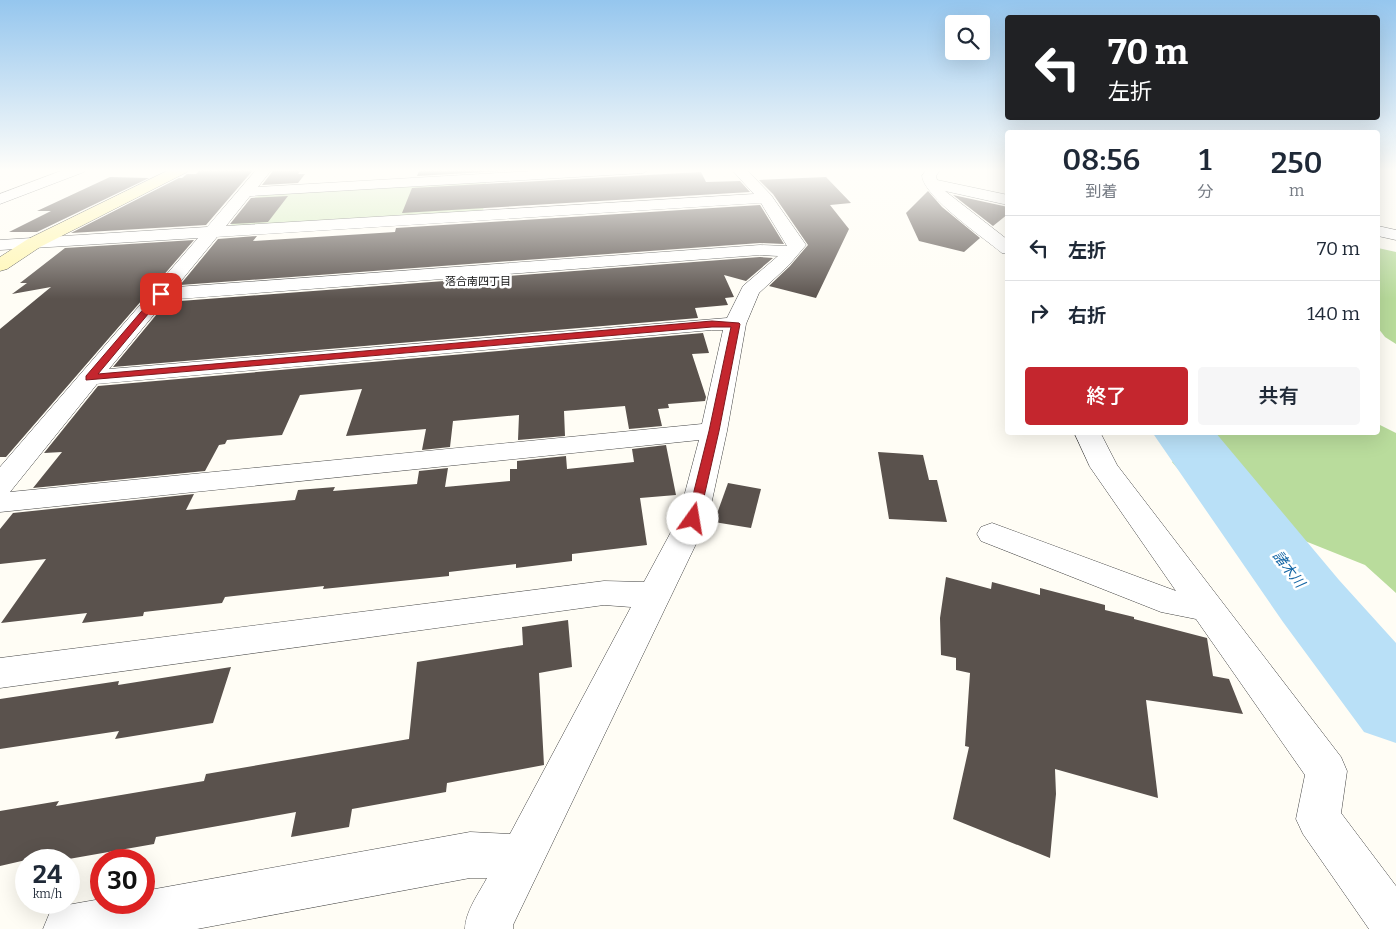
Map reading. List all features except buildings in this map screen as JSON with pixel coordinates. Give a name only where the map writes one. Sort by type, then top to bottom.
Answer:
[{"type":"street","points":[[0,265],[34,243],[95,212]]},
{"type":"street","points":[[0,485],[229,212]]},
{"type":"street","points":[[0,245],[532,212]]},
{"type":"street","points":[[489,929],[490,923],[693,519],[714,431],[736,324],[750,290],[796,246],[775,212]]},
{"type":"street","points":[[962,212],[1005,247]]},
{"type":"street","points":[[1380,222],[1396,225]]},
{"type":"street","points":[[1380,231],[1396,235]]},
{"type":"street","points":[[161,294],[751,251],[792,251]]},
{"type":"street","points":[[90,378],[692,326],[736,324]]},
{"type":"street","points":[[0,502],[714,431]]},
{"type":"street","points":[[1088,435],[1104,467],[1326,771],[1318,819],[1396,926]]},
{"type":"street","points":[[992,534],[1173,603],[1206,607]]},
{"type":"street","points":[[0,673],[604,594],[655,595]]},
{"type":"street","points":[[67,929],[470,855],[523,857]]},
{"type":"green space","points":[[241,212],[478,212],[239,228],[231,225]]},
{"type":"green space","points":[[1380,248],[1396,252],[1396,344],[1385,337],[1380,331]]},
{"type":"green space","points":[[1380,425],[1396,433],[1396,593],[1365,565],[1207,502],[1172,462],[1204,435],[1380,435]]},
{"type":"waterway","name":"諸木川","points":[[1184,435],[1311,601],[1396,705]]},
{"type":"district","name":"落合南四丁目","points":[[478,281]]},
{"type":"route","points":[[161,294],[90,378],[712,324],[736,324],[714,431],[693,519]]}]
